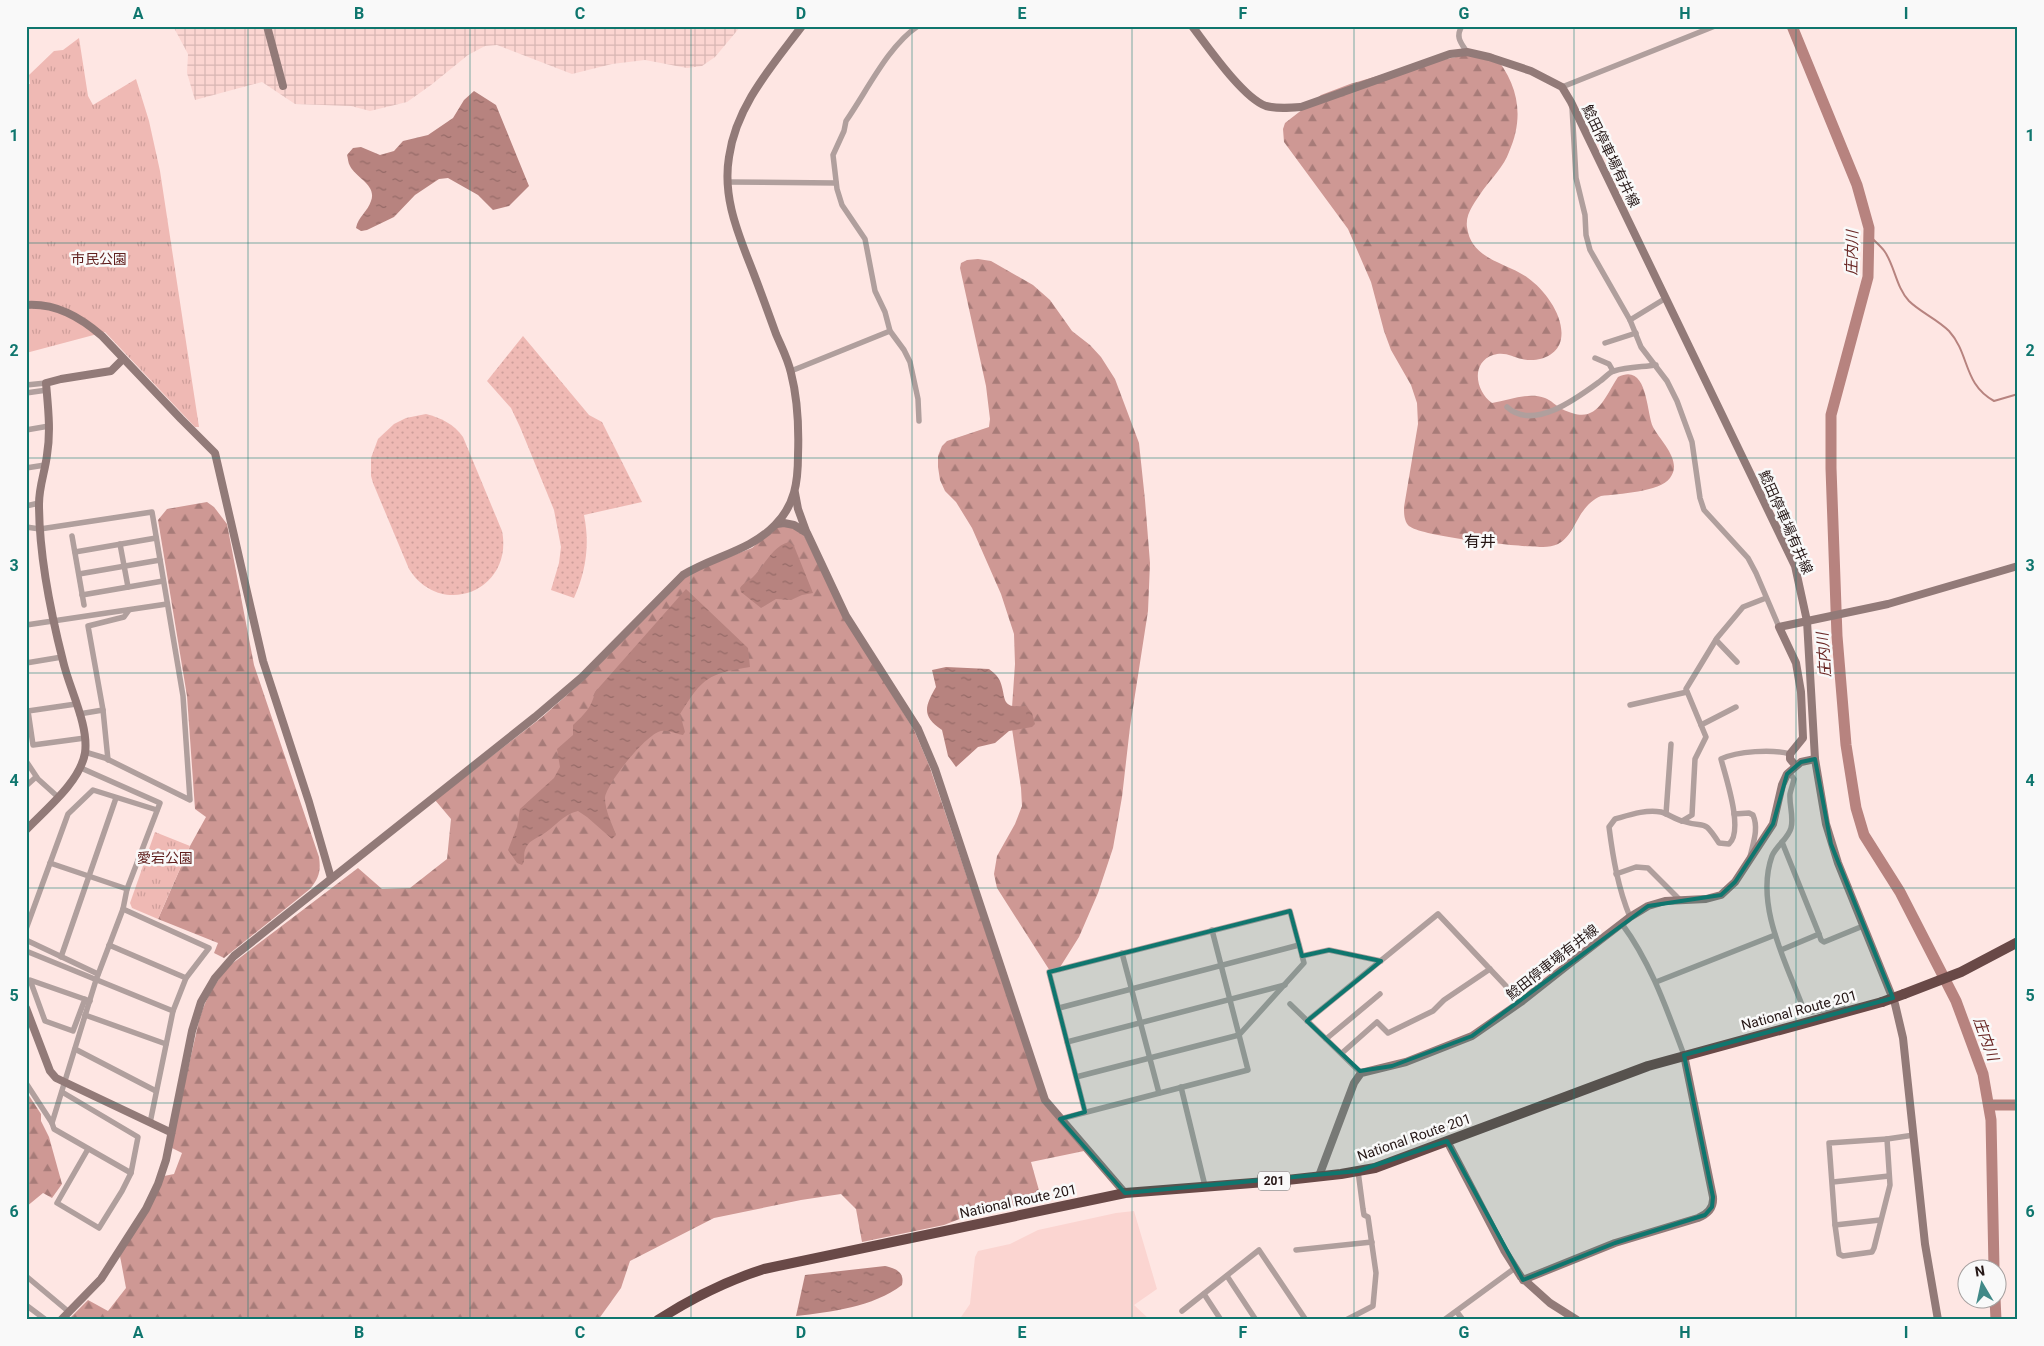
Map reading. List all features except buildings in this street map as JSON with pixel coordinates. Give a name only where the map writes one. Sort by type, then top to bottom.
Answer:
[{"type":"highway","name":"National Route 201","points":[[658,1320],[708,1291],[739,1277],[764,1269],[1125,1193],[1319,1176],[1358,1171],[1394,1162],[1606,1080],[1684,1055],[1882,1002],[1961,972],[2018,942]]},
{"type":"street","points":[[267,26],[283,86]]},
{"type":"street","points":[[61,1320],[101,1279],[146,1209],[158,1184],[166,1160],[170,1132],[192,1031],[201,1002],[215,978],[234,956],[535,717],[582,677],[683,575],[700,565],[752,544],[777,524],[787,510],[795,493],[798,471],[799,433],[797,403],[791,372],[730,211],[728,157],[732,138],[744,109],[757,87],[802,26]]},
{"type":"street","points":[[918,26],[907,34],[894,48],[846,121],[844,131],[833,155],[836,183],[842,205],[865,239],[876,291],[885,312],[890,331],[910,362],[918,399],[918,421]]},
{"type":"street","points":[[1192,26],[1251,98],[1264,105],[1281,109],[1301,107],[1450,54],[1467,52],[1531,71],[1562,87],[1715,26]]},
{"type":"street","points":[[1462,26],[1458,34],[1459,40],[1467,52]]},
{"type":"street","name":"鯰田停車場有井線","points":[[1562,87],[1571,102],[1795,566],[1807,621],[1815,758],[1819,789],[1831,844],[1895,1004],[1903,1038],[1925,1244],[1938,1320]]},
{"type":"street","points":[[1571,102],[1576,184],[1585,214],[1586,235],[1590,250],[1630,320],[1641,347],[1667,381],[1688,428],[1700,498],[1704,510],[1748,558],[1796,663],[1803,738],[1790,754],[1790,759],[1795,765],[1815,758]]},
{"type":"street","points":[[728,182],[836,183]]},
{"type":"street","points":[[1630,320],[1666,298]]},
{"type":"street","points":[[26,306],[48,306],[76,316],[102,336],[215,453],[262,660],[309,802],[331,878]]},
{"type":"street","points":[[791,372],[890,331]]},
{"type":"street","points":[[1605,344],[1636,333]]},
{"type":"street","points":[[1596,358],[1609,364],[1613,371]]},
{"type":"street","points":[[26,393],[61,379],[106,373],[116,368],[124,359]]},
{"type":"street","points":[[1507,408],[1514,414],[1528,417],[1544,414],[1580,394],[1613,371],[1656,365]]},
{"type":"street","points":[[26,385],[47,386]]},
{"type":"street","points":[[26,830],[73,781],[81,768],[85,752],[85,738],[53,622],[40,529],[40,485],[45,465],[49,426],[47,386]]},
{"type":"street","points":[[26,430],[49,426]]},
{"type":"street","points":[[26,468],[45,465]]},
{"type":"street","points":[[795,493],[798,509],[807,533],[846,616],[918,729],[932,761],[1046,1100],[1060,1119],[1125,1193]]},
{"type":"street","points":[[26,506],[39,503]]},
{"type":"street","points":[[26,527],[40,529],[152,512],[183,696],[190,800],[108,760],[85,752]]},
{"type":"street","points":[[777,524],[794,525],[807,533]]},
{"type":"street","points":[[72,536],[84,605]]},
{"type":"street","points":[[75,552],[156,538]]},
{"type":"street","points":[[120,544],[128,587]]},
{"type":"street","points":[[79,574],[160,560]]},
{"type":"street","points":[[1778,627],[1888,604],[2018,566]]},
{"type":"street","points":[[82,595],[163,580]]},
{"type":"street","points":[[1682,821],[1692,816],[1695,760],[1706,737],[1687,692],[1690,683],[1716,640],[1743,608],[1766,598]]},
{"type":"street","points":[[26,626],[167,604]]},
{"type":"street","points":[[108,760],[103,710],[88,626],[124,617],[128,610]]},
{"type":"street","points":[[1716,640],[1737,662]]},
{"type":"street","points":[[26,662],[62,657]]},
{"type":"street","points":[[1630,705],[1687,692]]},
{"type":"street","points":[[76,704],[28,711],[33,745],[85,738]]},
{"type":"street","points":[[1701,725],[1736,707]]},
{"type":"street","points":[[79,714],[103,710]]},
{"type":"street","points":[[1666,814],[1672,744]]},
{"type":"street","points":[[1630,917],[1616,874],[1609,827],[1611,822],[1615,819],[1647,812],[1666,814],[1682,821],[1705,825],[1709,827],[1719,843],[1729,844],[1734,837],[1734,814],[1721,760],[1731,754],[1742,752],[1782,752],[1790,754]]},
{"type":"street","points":[[26,761],[36,776],[58,797]]},
{"type":"street","name":"鯰田停車場有井線","points":[[1362,1073],[1406,1062],[1472,1036],[1522,1002],[1630,917],[1656,903],[1706,899],[1721,895],[1735,882],[1773,824],[1782,786],[1795,765]]},
{"type":"street","points":[[81,768],[160,804],[127,889],[123,909],[97,977],[87,1000],[73,1031],[46,1021],[30,980],[87,1000]]},
{"type":"street","points":[[1789,772],[1794,779],[1790,794],[1792,824],[1790,831],[1772,854],[1766,882],[1766,902],[1775,935],[1805,1013],[1842,1007],[1849,1011]]},
{"type":"street","points":[[26,786],[36,776]]},
{"type":"street","points":[[26,929],[68,814],[93,790],[157,810]]},
{"type":"street","points":[[61,957],[116,798]]},
{"type":"street","points":[[1734,814],[1749,813],[1755,818],[1756,831],[1749,862]]},
{"type":"street","points":[[1782,842],[1821,940],[1824,942],[1863,926]]},
{"type":"street","points":[[50,863],[127,889]]},
{"type":"street","points":[[1616,874],[1636,867],[1648,868],[1680,900]]},
{"type":"street","points":[[123,909],[209,948],[186,978],[173,1011],[150,1123]]},
{"type":"street","points":[[1076,1077],[1239,1035],[1304,963],[1290,911],[1049,972],[1068,1042],[1076,1077],[1085,1112]]},
{"type":"street","points":[[1306,1021],[1438,914],[1522,1002]]},
{"type":"street","points":[[1524,1280],[1615,1243],[1698,1218],[1709,1211],[1713,1202],[1684,1055],[1656,982],[1637,944],[1622,924]]},
{"type":"street","points":[[1060,1119],[1248,1070],[1212,930]]},
{"type":"street","points":[[1781,950],[1819,934]]},
{"type":"street","points":[[1656,982],[1775,935]]},
{"type":"street","points":[[26,940],[97,977]]},
{"type":"street","points":[[109,945],[186,978]]},
{"type":"street","points":[[1059,1008],[1299,945]]},
{"type":"street","points":[[1302,956],[1329,950],[1381,961]]},
{"type":"street","points":[[26,951],[97,977],[173,1011]]},
{"type":"street","points":[[1122,953],[1158,1093]]},
{"type":"street","points":[[1342,1053],[1377,1022],[1388,1033],[1433,1011],[1444,1000],[1490,969]]},
{"type":"street","points":[[1068,1042],[1285,985]]},
{"type":"street","points":[[1326,1039],[1380,994]]},
{"type":"street","points":[[52,1123],[86,1015],[87,1000]]},
{"type":"street","points":[[1290,1004],[1362,1073],[1354,1083],[1319,1176]]},
{"type":"street","points":[[26,1008],[50,1071],[56,1078],[170,1132]]},
{"type":"street","points":[[86,1015],[166,1044]]},
{"type":"street","points":[[75,1049],[156,1090]]},
{"type":"street","points":[[26,1084],[54,1129],[131,1173]]},
{"type":"street","points":[[1181,1087],[1205,1186]]},
{"type":"street","points":[[62,1092],[138,1137],[131,1173],[122,1192],[99,1228],[57,1204],[88,1149]]},
{"type":"street","points":[[1887,1139],[1890,1185],[1872,1252],[1843,1256],[1839,1254],[1835,1225],[1829,1143],[1914,1135]]},
{"type":"street","points":[[1447,1141],[1515,1268],[1524,1280],[1550,1303],[1577,1320]]},
{"type":"street","points":[[1346,1320],[1373,1306],[1376,1273],[1368,1217],[1364,1215],[1358,1171]]},
{"type":"street","points":[[1833,1182],[1889,1176]]},
{"type":"street","points":[[1835,1225],[1880,1220]]},
{"type":"street","points":[[1296,1250],[1372,1242]]},
{"type":"street","points":[[1182,1311],[1259,1250],[1306,1320]]},
{"type":"street","points":[[1444,1320],[1515,1268]]},
{"type":"street","points":[[26,1276],[69,1312]]},
{"type":"street","points":[[1227,1276],[1256,1320]]},
{"type":"street","points":[[1204,1294],[1221,1320]]},
{"type":"street","points":[[26,1305],[46,1320]]},
{"type":"street","points":[[1457,1312],[1463,1320]]},
{"type":"highlighted area","points":[[1815,759],[1831,844],[1893,998],[1684,1055],[1713,1197],[1712,1207],[1705,1215],[1615,1243],[1523,1280],[1447,1141],[1358,1171],[1125,1193],[1060,1119],[1085,1112],[1049,972],[1290,911],[1302,956],[1329,950],[1381,961],[1307,1021],[1360,1071],[1392,1066],[1472,1036],[1648,906],[1721,895],[1735,882],[1773,824],[1787,774],[1801,762]]},
{"type":"shaded area","points":[[173,26],[741,26],[715,57],[702,66],[687,68],[645,60],[612,64],[572,74],[497,45],[485,46],[468,55],[407,102],[370,111],[351,106],[295,104],[262,82],[195,100],[187,73],[188,54]]},
{"type":"shaded area","points":[[1134,1211],[1157,1289],[1134,1305],[1150,1320],[959,1320],[970,1304],[975,1257],[978,1251],[1010,1244],[1038,1230],[1116,1213]]},
{"type":"green space","name":"市民公園","points":[[79,38],[88,96],[93,105],[136,79],[149,121],[160,171],[199,427],[195,427],[105,332],[26,353],[26,84],[30,84],[29,75],[54,51],[63,50]]},
{"type":"green space","points":[[1480,52],[1493,54],[1502,65],[1513,88],[1518,113],[1514,139],[1507,157],[1469,212],[1467,227],[1470,238],[1475,247],[1482,253],[1528,278],[1541,290],[1557,313],[1561,331],[1561,339],[1556,350],[1541,359],[1528,360],[1501,354],[1493,355],[1486,359],[1478,371],[1479,385],[1482,392],[1492,403],[1519,397],[1539,396],[1562,409],[1574,414],[1583,415],[1597,409],[1618,377],[1628,374],[1635,376],[1644,391],[1653,427],[1669,452],[1674,465],[1670,478],[1665,483],[1638,492],[1601,496],[1593,501],[1581,513],[1564,540],[1549,547],[1515,545],[1430,534],[1408,525],[1404,507],[1418,424],[1417,403],[1411,385],[1391,350],[1371,282],[1348,229],[1284,142],[1283,129],[1285,123],[1321,95],[1350,84],[1408,67]]},
{"type":"green space","points":[[967,260],[991,261],[1033,285],[1050,300],[1072,331],[1090,345],[1101,357],[1115,379],[1139,443],[1150,563],[1148,611],[1130,727],[1122,797],[1113,848],[1098,893],[1079,937],[1057,972],[1050,971],[997,888],[994,874],[997,856],[1015,824],[1022,806],[1011,722],[1015,664],[1014,634],[1001,594],[972,528],[956,502],[945,491],[940,480],[938,467],[938,456],[942,446],[947,441],[989,427],[990,419],[986,386],[960,268],[961,263]]},
{"type":"green space","points":[[523,336],[589,415],[602,422],[642,502],[584,515],[587,537],[586,558],[574,598],[551,590],[559,563],[561,547],[554,510],[511,408],[487,381]]},
{"type":"green space","points":[[426,414],[447,422],[456,428],[463,437],[502,531],[503,552],[497,569],[486,582],[472,591],[456,595],[439,593],[423,584],[409,569],[371,476],[371,458],[378,439],[394,424],[406,418]]},
{"type":"green space","points":[[207,502],[214,507],[227,524],[254,665],[320,862],[319,874],[310,889],[224,958],[214,953],[218,943],[158,919],[190,846],[206,817],[195,809],[187,696],[158,520],[167,509]]},
{"type":"green space","points":[[777,527],[794,528],[804,535],[843,616],[914,730],[929,765],[1044,1104],[1084,1151],[1031,1162],[1042,1201],[975,1213],[944,1225],[862,1242],[856,1209],[841,1194],[801,1200],[714,1218],[630,1261],[621,1288],[598,1320],[69,1319],[88,1300],[108,1311],[126,1288],[120,1256],[164,1176],[174,1174],[182,1153],[170,1147],[199,1021],[211,992],[229,966],[358,868],[382,889],[410,888],[447,859],[451,819],[435,800],[541,718],[585,679],[682,580],[700,568],[752,548]]},
{"type":"green space","name":"愛宕公園","points":[[155,832],[190,846],[158,919],[132,908],[130,903]]},
{"type":"green space","points":[[26,1091],[41,1114],[41,1121],[49,1137],[62,1184],[52,1198],[43,1193],[26,1207]]},
{"type":"water","points":[[474,91],[496,105],[529,186],[509,206],[493,210],[478,195],[448,178],[439,179],[415,195],[394,217],[367,230],[361,231],[356,228],[370,205],[372,195],[369,186],[349,165],[347,155],[353,148],[361,147],[380,155],[394,151],[403,141],[428,135],[453,118],[464,100]]},
{"type":"water","points":[[789,542],[794,546],[813,593],[791,600],[776,599],[761,608],[741,592],[740,588],[752,578],[778,548]]},
{"type":"water","points":[[686,589],[748,648],[750,667],[725,672],[708,679],[695,692],[680,714],[685,732],[683,735],[661,731],[654,734],[619,771],[605,798],[607,812],[616,835],[612,839],[578,811],[567,815],[547,832],[530,842],[526,847],[522,865],[517,863],[508,850],[517,827],[520,809],[554,778],[560,767],[557,749],[573,735],[573,725],[587,710],[595,692]]},
{"type":"water","points":[[946,667],[989,669],[999,679],[1008,704],[1012,706],[1026,706],[1032,713],[1035,724],[1032,727],[1009,731],[995,743],[978,747],[956,767],[948,756],[942,730],[931,720],[927,710],[929,700],[936,687],[932,670]]},
{"type":"water","points":[[885,1266],[896,1269],[901,1274],[903,1281],[902,1285],[891,1292],[878,1299],[851,1307],[796,1316],[805,1275]]},
{"type":"waterway","name":"庄内川","points":[[1792,26],[1857,185],[1869,228],[1868,277],[1831,415],[1837,636],[1846,745],[1856,808],[1864,835],[1900,892],[1956,1001],[1983,1074],[1991,1120],[1994,1258]]},
{"type":"waterway","points":[[1869,235],[1885,252],[1901,290],[1909,301],[1949,331],[1956,340],[1972,377],[1984,394],[1994,401],[2018,394]]},
{"type":"waterway","points":[[1989,1105],[2018,1105]]},
{"type":"waterway","name":"庄内川","points":[[1995,1308],[1996,1320]]},
{"type":"district","name":"有井","points":[[1480,541]]}]
